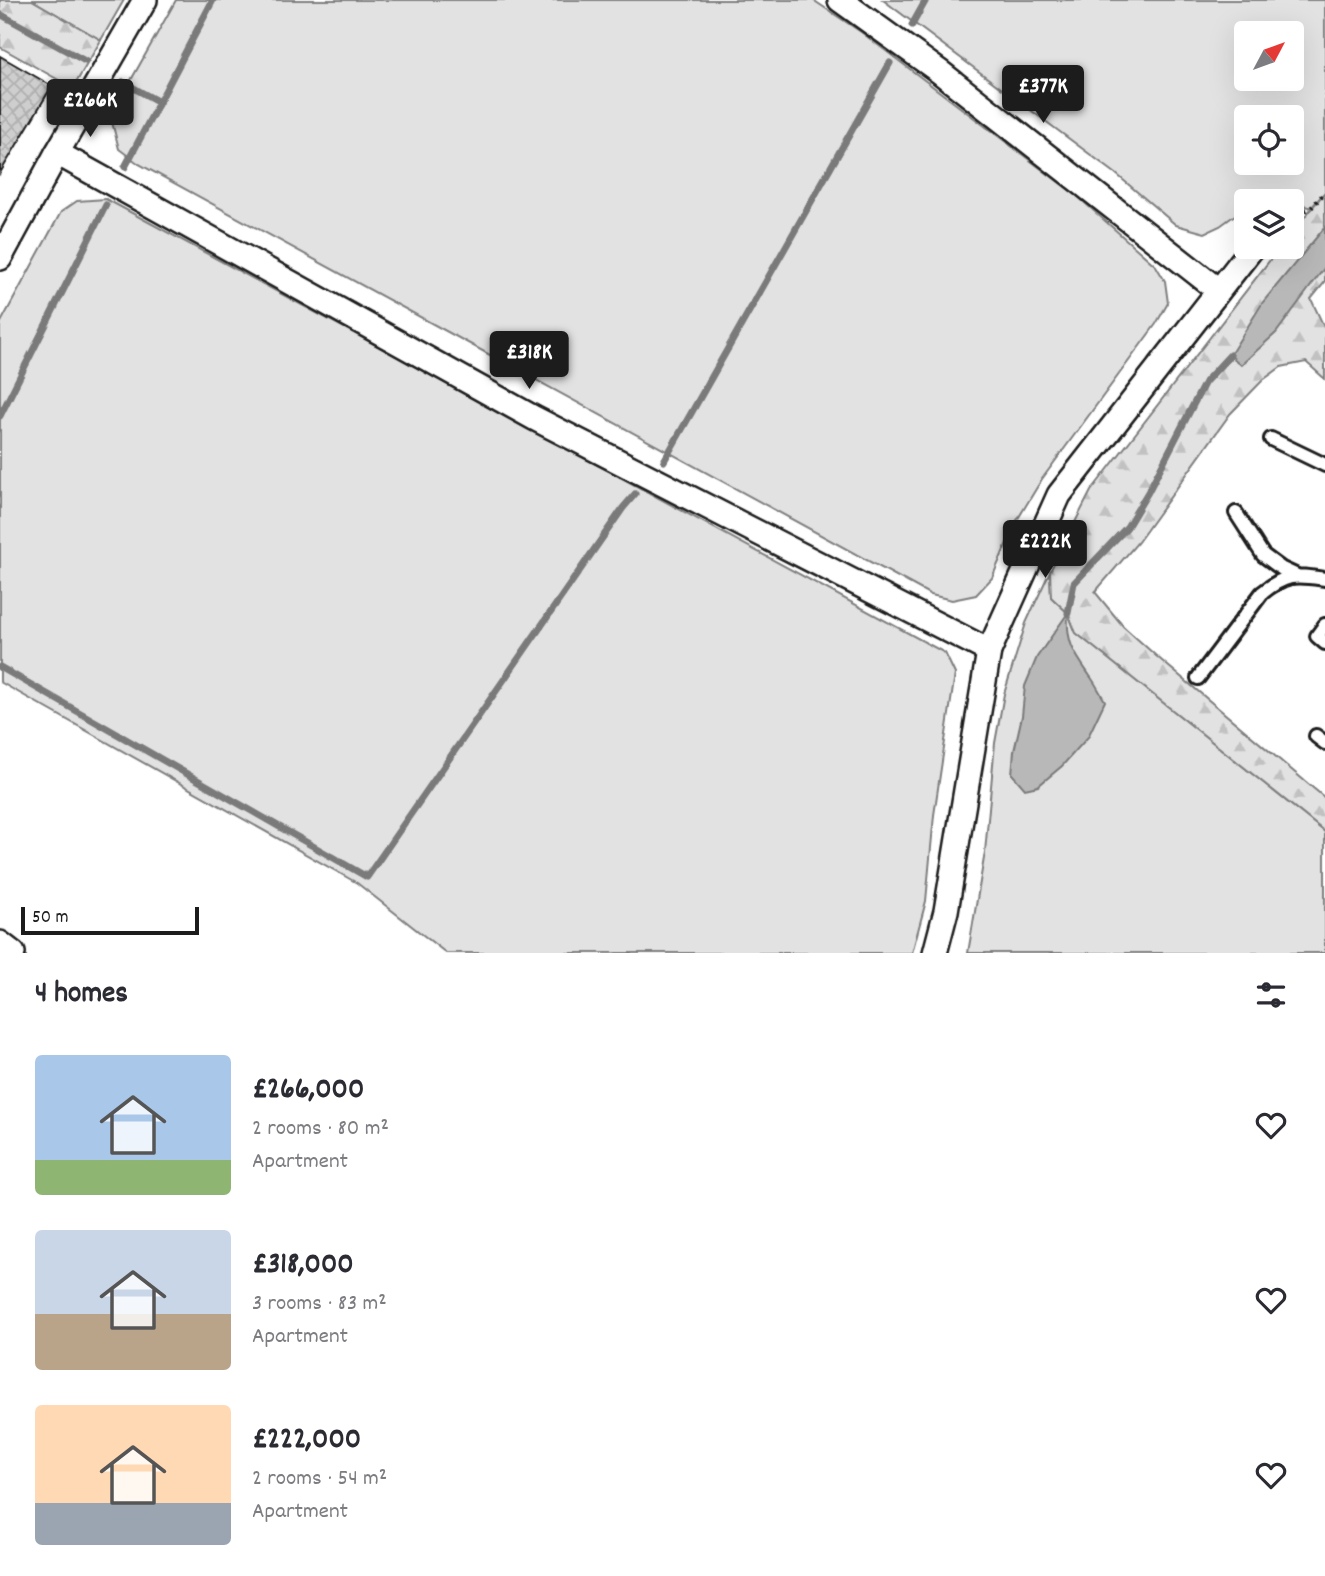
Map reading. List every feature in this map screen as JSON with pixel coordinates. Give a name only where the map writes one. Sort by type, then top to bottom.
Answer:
[{"type":"street","points":[[0,258],[145,0]]},
{"type":"street","points":[[839,0],[940,72],[1218,290]]},
{"type":"street","points":[[57,153],[534,418],[989,651]]},
{"type":"street","points":[[934,953],[946,911],[989,651],[1059,495],[1243,259]]},
{"type":"street","points":[[0,943],[13,953]]},
{"type":"lane","points":[[1272,439],[1325,465]]},
{"type":"lane","points":[[1236,513],[1263,555],[1295,575],[1325,579]]},
{"type":"lane","points":[[1198,678],[1262,593],[1274,583],[1295,575]]},
{"type":"lane","points":[[1325,625],[1317,636],[1325,643]]},
{"type":"path","points":[[1304,211],[1311,208],[1325,192]]},
{"type":"green space","points":[[0,0],[32,0],[101,40],[73,88],[0,47]]},
{"type":"green space","points":[[32,0],[124,0],[101,40]]},
{"type":"green space","points":[[176,0],[813,0],[861,32],[1077,196],[1156,266],[1165,281],[1168,303],[1156,324],[1042,479],[1016,522],[992,578],[976,595],[952,600],[931,595],[139,164],[119,149],[112,122],[126,89]]},
{"type":"green space","points":[[883,0],[1325,0],[1325,192],[1311,208],[1304,205],[1304,189],[1234,189],[1234,216],[1220,226],[1205,233],[1176,225],[1115,173]]},
{"type":"green space","points":[[1325,192],[1325,282],[1311,299],[1325,329],[1325,379],[1306,362],[1281,367],[1263,380],[1230,414],[1138,542],[1095,592],[1123,626],[1155,655],[1325,798],[1325,832],[1076,633],[1068,613],[1051,597],[1050,571],[1091,491],[1271,259],[1304,259],[1304,217]]},
{"type":"green space","points":[[106,199],[945,653],[955,674],[934,815],[926,901],[912,953],[446,953],[357,883],[0,682],[0,324],[61,212],[77,201]]},
{"type":"green space","points":[[1050,571],[1051,597],[1068,613],[1076,633],[1325,832],[1325,953],[968,953],[985,852],[995,743],[1004,694],[1026,623]]},
{"type":"shaded area","points":[[1325,227],[1325,267],[1276,333],[1241,365],[1230,355],[1263,302],[1299,259],[1304,259],[1304,252]]},
{"type":"shaded area","points":[[1068,613],[1068,632],[1072,647],[1105,701],[1088,737],[1062,766],[1038,786],[1025,789],[1012,774],[1025,686],[1037,657]]},
{"type":"building","points":[[0,56],[52,86],[0,173]]},
{"type":"waterway","points":[[125,167],[213,0]]},
{"type":"waterway","points":[[912,25],[926,0]]},
{"type":"waterway","points":[[0,14],[85,61]]},
{"type":"waterway","points":[[664,461],[890,63]]},
{"type":"waterway","points":[[123,82],[159,102]]},
{"type":"waterway","points":[[0,416],[106,205]]},
{"type":"waterway","points":[[1068,613],[1074,583],[1127,527],[1205,382],[1230,355]]},
{"type":"waterway","points":[[0,667],[367,877],[635,494]]}]
